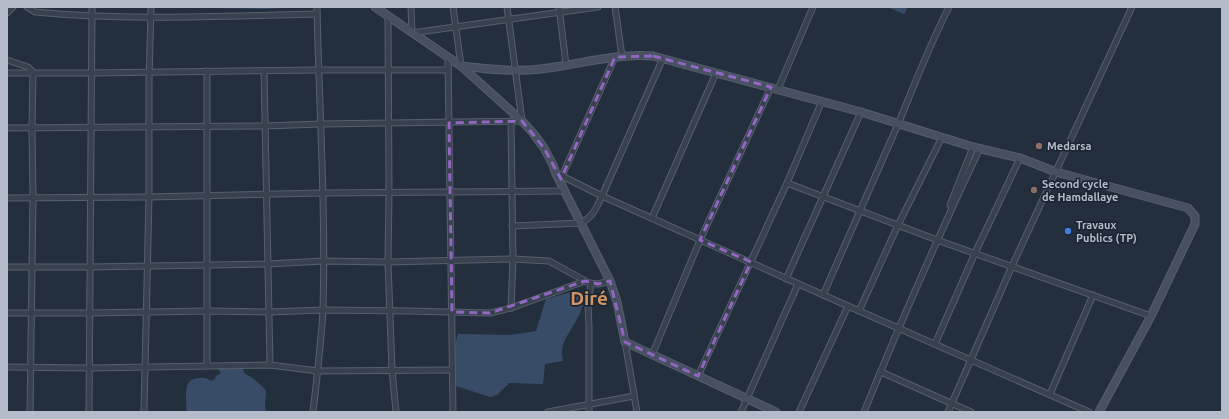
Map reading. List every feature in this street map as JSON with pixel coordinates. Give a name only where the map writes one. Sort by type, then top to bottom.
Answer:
[{"type":"main road","points":[[375,7],[461,66],[522,121],[533,133],[544,148],[559,175],[565,191],[610,282],[617,302],[625,342],[776,412]]},
{"type":"main road","points":[[461,66],[516,71],[541,69],[618,56],[644,55],[664,58],[861,112],[976,147],[1020,158],[1056,172],[1188,208],[1195,216],[1195,224],[1151,316],[1099,412]]},
{"type":"street","points":[[7,13],[13,7]]},
{"type":"street","points":[[27,7],[35,12],[92,16],[151,17],[317,14]]},
{"type":"street","points":[[89,412],[92,7]]},
{"type":"street","points":[[144,412],[148,266],[149,72],[151,7]]},
{"type":"street","points":[[313,412],[323,310],[322,193],[317,7]]},
{"type":"street","points":[[411,7],[412,33],[559,10],[598,7]]},
{"type":"street","points":[[453,7],[461,66]]},
{"type":"street","points":[[7,128],[91,129],[149,126],[207,127],[522,121],[507,7]]},
{"type":"street","points":[[615,7],[618,56],[559,175],[602,196],[798,284],[1089,412]]},
{"type":"street","points":[[652,355],[700,240],[813,7]]},
{"type":"street","points":[[823,295],[940,24],[949,7]]},
{"type":"street","points":[[948,412],[1012,266],[1132,7]]},
{"type":"street","points":[[559,10],[566,65]]},
{"type":"street","points":[[388,16],[388,262],[392,370],[396,412]]},
{"type":"street","points":[[448,56],[453,412]]},
{"type":"street","points":[[512,226],[581,223],[590,218],[595,212],[664,58]]},
{"type":"street","points":[[7,60],[28,67],[33,72],[30,412]]},
{"type":"street","points":[[7,73],[448,70]]},
{"type":"street","points":[[264,71],[270,365]]},
{"type":"street","points":[[207,72],[207,366]]},
{"type":"street","points":[[652,218],[716,73]]},
{"type":"street","points":[[698,376],[787,183],[822,102]]},
{"type":"street","points":[[786,278],[861,112]]},
{"type":"street","points":[[511,121],[513,259],[511,308]]},
{"type":"street","points":[[859,311],[898,225],[942,137]]},
{"type":"street","points":[[947,213],[976,147]]},
{"type":"street","points":[[864,412],[898,328],[976,147]]},
{"type":"street","points":[[935,344],[975,253],[1020,158]]},
{"type":"street","points":[[787,183],[937,240],[1151,316]]},
{"type":"street","points":[[7,198],[266,196],[322,193],[389,194],[565,191]]},
{"type":"street","points":[[7,267],[90,267],[268,264],[323,261],[388,262],[513,259],[549,261],[585,282],[598,284],[610,282]]},
{"type":"street","points":[[7,313],[207,311],[269,312],[323,310],[490,313],[511,308],[585,282]]},
{"type":"street","points":[[589,412],[590,327],[588,304],[591,283]]},
{"type":"street","points":[[741,412],[798,284]]},
{"type":"street","points":[[1050,394],[1093,296]]},
{"type":"street","points":[[799,412],[848,306]]},
{"type":"street","points":[[625,342],[637,412]]},
{"type":"street","points":[[7,367],[89,368],[270,365],[318,371],[452,370]]},
{"type":"street","points":[[880,372],[971,412]]},
{"type":"street","points":[[548,412],[634,396]]},
{"type":"highlighted area","points":[[653,56],[771,87],[700,240],[751,262],[698,376],[625,342],[610,281],[598,284],[585,281],[490,313],[452,312],[449,123],[522,121],[544,148],[561,179],[615,57]]},
{"type":"water","points":[[160,7],[303,7],[264,9]]},
{"type":"water","points":[[887,7],[908,7],[904,14]]},
{"type":"water","points":[[578,290],[585,296],[580,312],[564,343],[562,349],[563,361],[545,364],[543,384],[509,383],[497,395],[490,397],[456,386],[455,345],[458,334],[511,335],[536,331],[546,299]]},
{"type":"water","points":[[229,362],[242,363],[244,373],[254,379],[266,390],[266,412],[186,412],[186,391],[189,382],[193,379],[201,378],[211,381],[215,379],[216,376],[221,373],[216,366]]},
{"type":"place","name":"Medarsa","points":[[1039,146]]},
{"type":"place","name":"Second cycle de Hamdallaye","points":[[1034,190]]},
{"type":"place","name":"Travaux Publics (TP)","points":[[1068,231]]},
{"type":"district","name":"Diré","points":[[589,298]]}]
